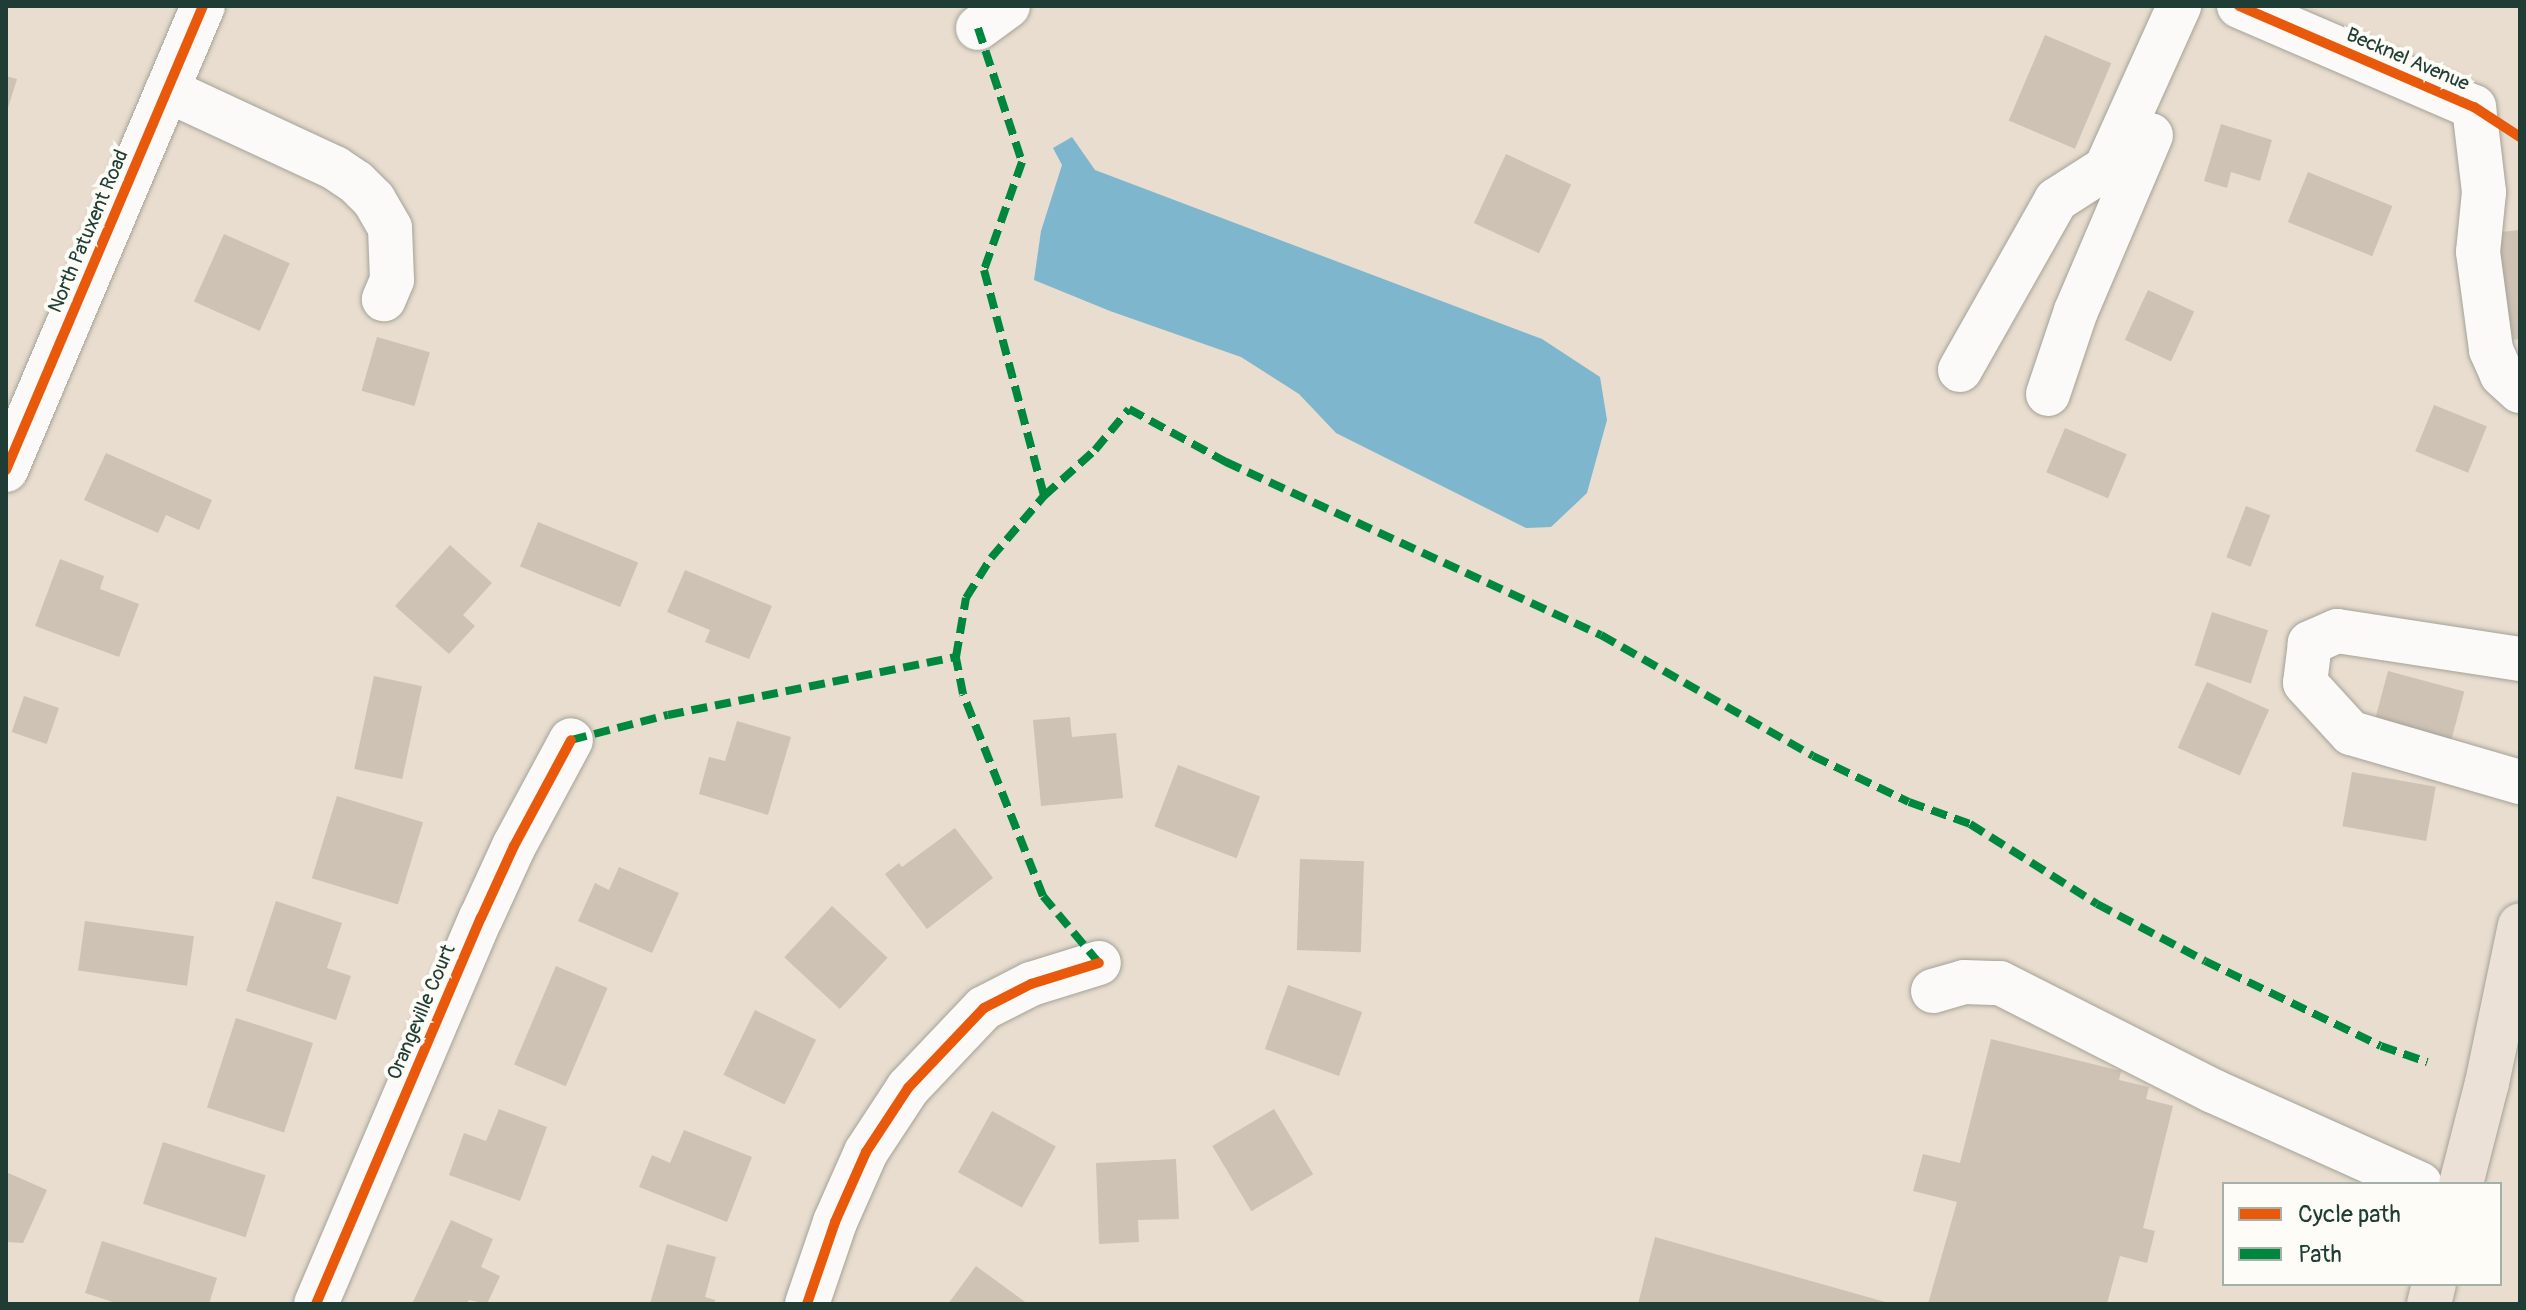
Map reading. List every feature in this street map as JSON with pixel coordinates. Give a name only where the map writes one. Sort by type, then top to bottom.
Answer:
[{"type":"main road","points":[[2462,1182],[2487,1083],[2520,925]]},
{"type":"main road","points":[[2487,1083],[2520,1007]]},
{"type":"street","name":"North Patuxent Road","points":[[6,470],[203,6]]},
{"type":"street","points":[[1960,370],[2056,200],[2106,168],[2179,6]]},
{"type":"street","points":[[2048,394],[2076,311],[2210,6]]},
{"type":"street","name":"Becknel Avenue","points":[[2239,6],[2474,107],[2484,192],[2478,252],[2491,350],[2502,375],[2520,391]]},
{"type":"street","points":[[167,90],[335,168],[356,182],[374,200],[390,228],[392,280],[384,299]]},
{"type":"street","points":[[2520,659],[2337,631],[2310,643],[2305,683],[2351,733],[2520,782]]},
{"type":"street","name":"Orangeville Court","points":[[316,1304],[481,918],[514,846],[571,740]]},
{"type":"street","points":[[807,1304],[835,1222],[866,1152],[908,1088],[984,1008],[1031,984],[1099,963]]},
{"type":"street","points":[[1933,991],[1964,982],[2000,983],[2213,1091],[2416,1182]]},
{"type":"water","points":[[1072,137],[1095,170],[1542,339],[1600,377],[1607,420],[1587,493],[1551,527],[1526,528],[1336,433],[1299,394],[1241,357],[1110,311],[1034,280],[1041,231],[1062,165],[1053,148]]},
{"type":"building","points":[[2045,35],[2111,63],[2075,149],[2009,121]]},
{"type":"building","points":[[6,76],[17,79],[7,111],[6,111]]},
{"type":"building","points":[[2221,124],[2272,140],[2260,181],[2231,172],[2227,188],[2204,181]]},
{"type":"building","points":[[1506,154],[1571,184],[1539,253],[1474,223]]},
{"type":"building","points":[[2308,172],[2392,206],[2372,256],[2288,222]]},
{"type":"building","points":[[2520,230],[2520,339],[2501,341],[2489,233]]},
{"type":"building","points":[[224,234],[290,263],[260,331],[194,302]]},
{"type":"building","points":[[2148,290],[2194,312],[2171,361],[2125,340]]},
{"type":"building","points":[[377,337],[430,352],[414,406],[362,391]]},
{"type":"building","points":[[2434,405],[2487,426],[2468,473],[2415,451]]},
{"type":"building","points":[[2065,428],[2127,454],[2108,498],[2046,472]]},
{"type":"building","points":[[106,453],[212,500],[199,530],[166,515],[158,533],[84,500]]},
{"type":"building","points":[[2246,506],[2270,515],[2251,567],[2226,557]]},
{"type":"building","points":[[538,522],[638,562],[620,607],[520,567]]},
{"type":"building","points":[[450,545],[492,583],[463,615],[475,626],[449,654],[395,606]]},
{"type":"building","points":[[60,559],[104,576],[100,589],[139,604],[119,657],[35,626]]},
{"type":"building","points":[[685,570],[772,606],[749,659],[705,642],[710,630],[667,612]]},
{"type":"building","points":[[2212,612],[2268,630],[2251,683],[2195,665]]},
{"type":"building","points":[[2388,671],[2464,691],[2450,745],[2374,724]]},
{"type":"building","points":[[374,676],[422,686],[402,779],[354,769]]},
{"type":"building","points":[[2207,682],[2269,710],[2240,775],[2178,748]]},
{"type":"building","points":[[24,696],[59,708],[47,744],[12,732]]},
{"type":"building","points":[[1070,717],[1072,737],[1116,733],[1123,798],[1041,806],[1033,720]]},
{"type":"building","points":[[737,721],[791,737],[768,815],[699,794],[709,757],[725,761]]},
{"type":"building","points":[[1178,765],[1260,797],[1237,858],[1154,827]]},
{"type":"building","points":[[2352,772],[2436,787],[2426,841],[2342,826]]},
{"type":"building","points":[[337,796],[423,822],[398,905],[312,878]]},
{"type":"building","points":[[955,828],[993,878],[927,929],[885,874],[899,863],[902,867]]},
{"type":"building","points":[[1300,859],[1364,861],[1361,952],[1297,950]]},
{"type":"building","points":[[619,867],[679,893],[652,953],[578,921],[595,883],[609,890]]},
{"type":"building","points":[[276,901],[342,923],[327,968],[351,976],[336,1020],[246,991]]},
{"type":"building","points":[[832,906],[888,958],[840,1009],[784,957]]},
{"type":"building","points":[[85,921],[194,936],[187,986],[78,971]]},
{"type":"building","points":[[556,966],[608,988],[566,1086],[514,1064]]},
{"type":"building","points":[[1288,985],[1362,1012],[1339,1076],[1265,1049]]},
{"type":"building","points":[[755,1010],[816,1040],[785,1105],[723,1075]]},
{"type":"building","points":[[236,1018],[313,1043],[284,1132],[207,1107]]},
{"type":"building","points":[[1991,1039],[2121,1071],[2119,1080],[2149,1087],[2146,1099],[2173,1106],[2143,1228],[2155,1231],[2147,1263],[2120,1256],[2107,1304],[1928,1304],[1957,1202],[1913,1191],[1923,1154],[1960,1163]]},
{"type":"building","points":[[499,1109],[547,1127],[520,1201],[449,1175],[464,1133],[486,1141]]},
{"type":"building","points":[[1274,1109],[1313,1174],[1251,1211],[1212,1146]]},
{"type":"building","points":[[992,1111],[1056,1146],[1022,1208],[958,1172]]},
{"type":"building","points":[[684,1130],[752,1157],[727,1222],[639,1187],[652,1155],[670,1163]]},
{"type":"building","points":[[163,1142],[266,1175],[246,1237],[143,1204]]},
{"type":"building","points":[[1176,1159],[1179,1219],[1138,1220],[1139,1242],[1099,1244],[1096,1163]]},
{"type":"building","points":[[6,1172],[47,1190],[23,1243],[6,1242]]},
{"type":"building","points":[[451,1220],[493,1239],[481,1267],[500,1276],[487,1304],[469,1300],[467,1304],[412,1304]]},
{"type":"building","points":[[1655,1237],[1889,1303],[1889,1304],[1638,1304]]},
{"type":"building","points":[[102,1241],[217,1278],[209,1304],[119,1304],[85,1293]]},
{"type":"building","points":[[667,1244],[716,1257],[705,1297],[715,1300],[714,1304],[650,1304]]},
{"type":"building","points":[[976,1266],[1028,1304],[948,1304]]},
{"type":"marked path","points":[[978,28],[1022,162],[984,270],[1044,496]]},
{"type":"marked path","points":[[1099,963],[1043,896],[963,694],[956,657],[966,598],[991,558],[1044,496],[1095,450],[1129,409],[1226,462],[1601,635],[1813,756],[1909,802],[1970,824],[2097,904],[2205,961],[2381,1046],[2427,1062]]},
{"type":"marked path","points":[[571,740],[668,715],[956,657]]},
{"type":"cycle path","points":[[6,470],[203,6]]},
{"type":"cycle path","points":[[2239,6],[2474,107],[2520,137]]},
{"type":"cycle path","points":[[316,1304],[481,918],[514,846],[571,740]]},
{"type":"cycle path","points":[[807,1304],[835,1222],[866,1152],[908,1088],[984,1008],[1031,984],[1099,963]]}]
